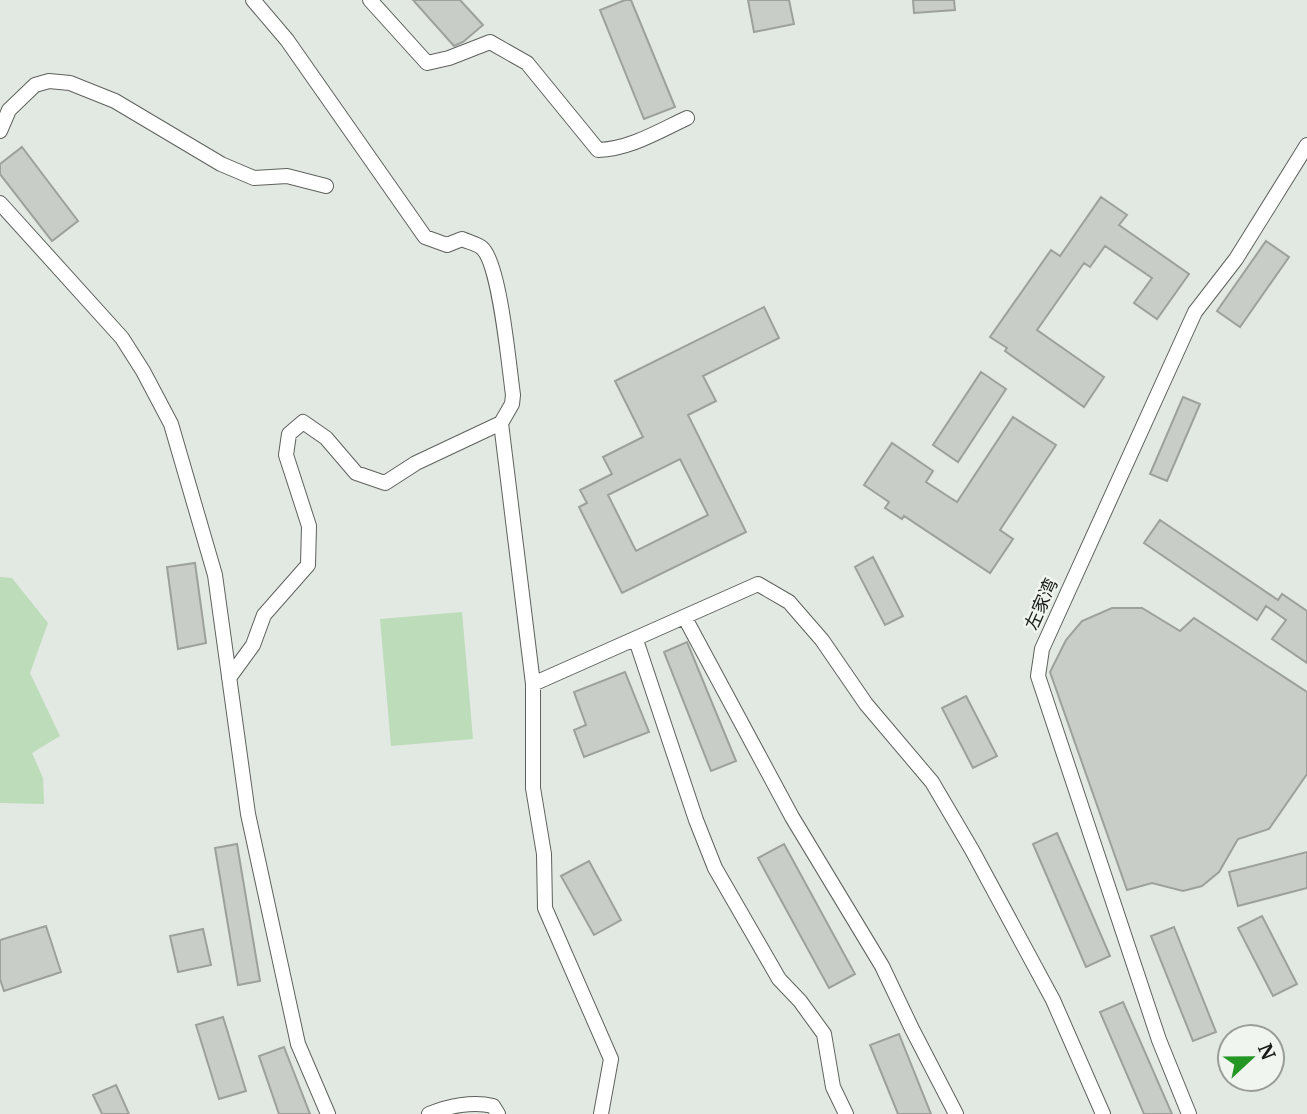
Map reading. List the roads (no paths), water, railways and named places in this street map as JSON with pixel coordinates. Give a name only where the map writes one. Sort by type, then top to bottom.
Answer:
[{"type":"street","points":[[370,0],[427,63],[449,58],[490,42],[527,63],[598,150],[611,150],[632,143],[687,118]]},
{"type":"street","points":[[229,678],[253,645],[264,615],[308,565],[309,526],[286,455],[289,434],[303,422],[326,438],[355,473],[385,483],[416,463],[501,423],[512,404],[513,394],[491,264],[482,248],[462,239],[447,245],[425,237],[262,3]]},
{"type":"street","points":[[0,131],[9,110],[36,85],[48,81],[70,83],[115,100],[221,164],[254,178],[287,176],[326,186]]},
{"type":"street","name":"左家湾","points":[[1189,1114],[1159,1040],[1038,676],[1042,649],[1195,312],[1236,259],[1307,145]]},
{"type":"street","points":[[0,203],[122,338],[171,424],[215,575],[248,814],[298,1044],[328,1114]]},
{"type":"street","points":[[501,423],[533,684],[533,788],[544,854],[545,908],[611,1059],[603,1113]]},
{"type":"street","points":[[533,684],[758,584],[789,602],[822,640],[866,704],[932,782],[1053,1000],[1103,1114]]},
{"type":"street","points":[[685,618],[792,817],[882,966],[956,1114]]},
{"type":"street","points":[[636,640],[696,820],[715,868],[779,979],[800,1001],[824,1034],[833,1087],[846,1114]]},
{"type":"street","points":[[429,1114],[447,1107],[484,1104],[493,1106],[498,1114]]}]
